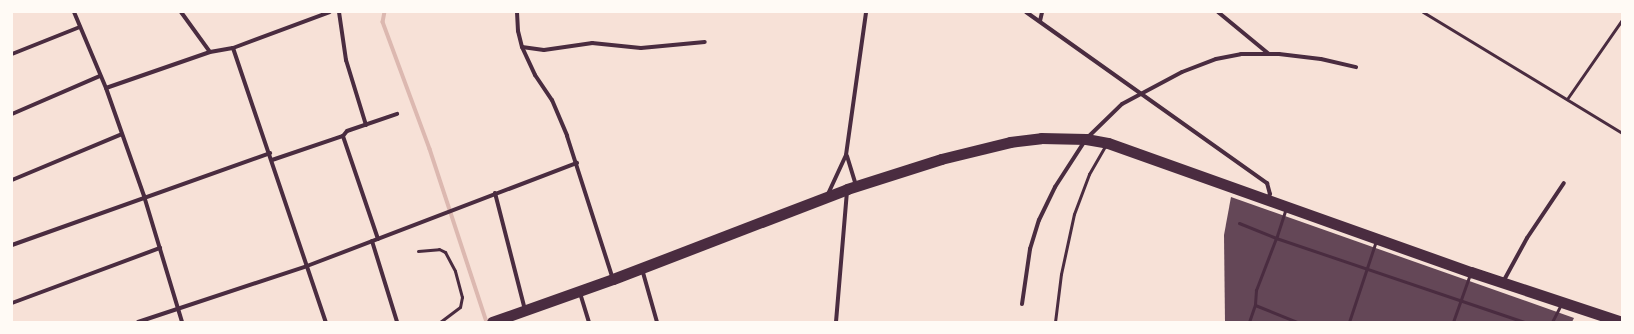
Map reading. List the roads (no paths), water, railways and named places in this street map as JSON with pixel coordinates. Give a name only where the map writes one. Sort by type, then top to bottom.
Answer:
[{"type":"highway","points":[[495,321],[579,290],[642,269],[852,188],[941,159],[1010,142],[1041,138],[1086,139],[1108,143],[1471,272],[1562,302],[1600,319],[1622,322]]},
{"type":"street","points":[[74,12],[106,88],[144,196],[182,322]]},
{"type":"street","points":[[181,12],[210,52]]},
{"type":"street","points":[[106,88],[210,52],[233,48],[330,12]]},
{"type":"street","points":[[339,12],[346,60],[366,125]]},
{"type":"street","points":[[517,12],[518,31],[522,47],[535,75],[552,100],[577,163],[613,279]]},
{"type":"street","points":[[826,198],[846,155],[866,12]]},
{"type":"street","points":[[1026,12],[1267,183],[1270,194],[1267,199]]},
{"type":"street","points":[[1040,21],[1042,12]]},
{"type":"street","points":[[1218,12],[1269,54]]},
{"type":"street","points":[[12,54],[80,28]]},
{"type":"street","points":[[522,47],[544,50],[592,43],[641,48],[705,42]]},
{"type":"street","points":[[233,48],[270,153],[326,322]]},
{"type":"street","points":[[1022,304],[1023,283],[1039,220],[1070,161],[1086,139],[1113,111],[1139,93],[1182,72],[1216,59],[1241,54],[1269,54],[1321,59],[1356,67]]},
{"type":"street","points":[[12,114],[100,76]]},
{"type":"street","points":[[272,160],[343,136],[347,131],[397,114]]},
{"type":"street","points":[[12,180],[122,134]]},
{"type":"street","points":[[343,136],[378,239]]},
{"type":"street","points":[[12,245],[144,196],[270,153]]},
{"type":"street","points":[[836,322],[852,188],[846,155]]},
{"type":"street","points":[[138,322],[307,266],[577,163]]},
{"type":"street","points":[[1503,283],[1526,238],[1564,183]]},
{"type":"street","points":[[495,193],[525,310]]},
{"type":"street","points":[[372,241],[397,322]]},
{"type":"street","points":[[12,303],[160,248]]},
{"type":"street","points":[[642,269],[657,322]]},
{"type":"street","points":[[579,290],[589,322]]},
{"type":"lane","points":[[1423,12],[1622,133]]},
{"type":"lane","points":[[1567,99],[1622,20]]},
{"type":"lane","points":[[1055,322],[1061,274],[1074,214],[1089,174],[1108,143]]},
{"type":"lane","points":[[1249,322],[1255,305],[1256,290],[1287,206]]},
{"type":"lane","points":[[1239,223],[1276,238],[1524,322]]},
{"type":"lane","points":[[1349,322],[1377,239]]},
{"type":"lane","points":[[418,251],[439,249],[444,252],[455,271],[462,297],[460,307],[440,322]]},
{"type":"lane","points":[[1453,322],[1471,272]]},
{"type":"lane","points":[[1552,322],[1562,302]]},
{"type":"lane","points":[[1255,305],[1297,322]]},
{"type":"waterway","points":[[385,12],[383,22],[430,149],[487,322]]}]
